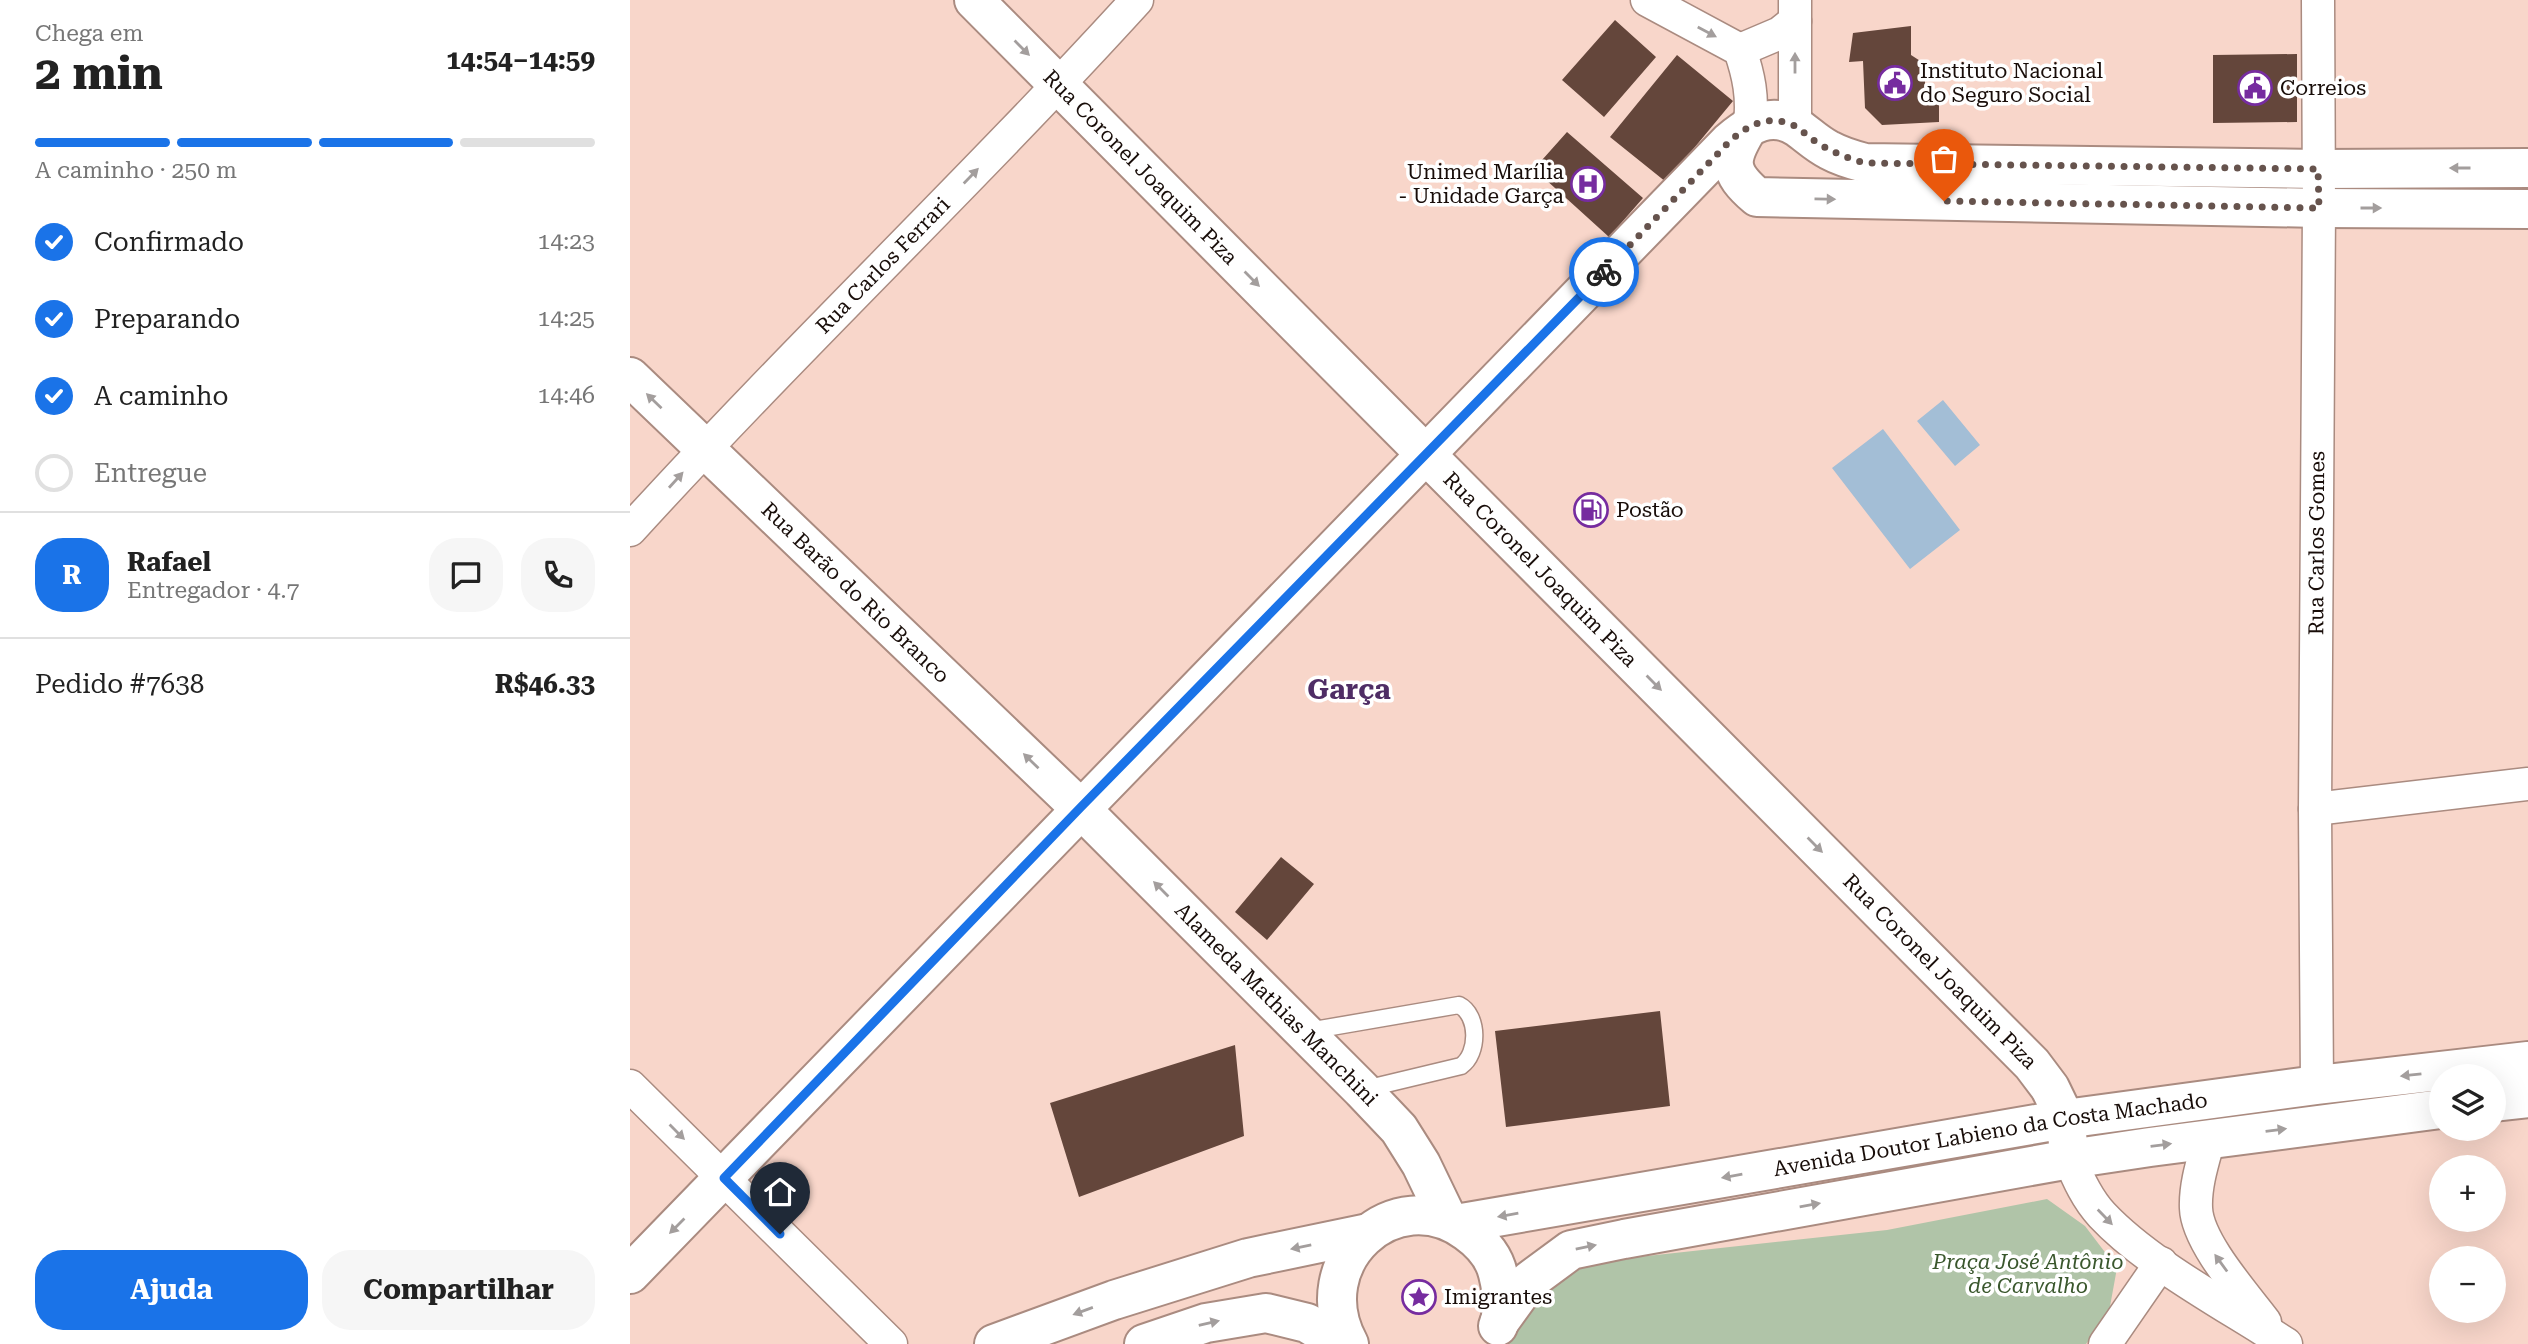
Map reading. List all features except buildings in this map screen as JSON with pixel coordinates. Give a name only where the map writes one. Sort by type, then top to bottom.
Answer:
[{"type":"main road","name":"Rua Coronel Joaquim Piza","points":[[974,0],[2032,1064],[2050,1088],[2065,1119],[2070,1159]]},
{"type":"main road","points":[[630,1274],[1080,808],[1729,142],[1750,124],[1768,120],[1782,121],[1795,126],[1830,151],[1865,163],[2318,169],[2528,168]]},
{"type":"main road","points":[[1750,124],[1735,150],[1734,161],[1738,181],[1757,197],[2319,208],[2528,209]]},
{"type":"main road","name":"Rua Barão do Rio Branco","points":[[630,377],[1080,808]]},
{"type":"main road","name":"Alameda Mathias Manchini","points":[[1080,808],[1399,1129],[1452,1222]]},
{"type":"main road","name":"Avenida Doutor Labieno da Costa Machado","points":[[1452,1222],[2065,1119],[2317,1085],[2528,1061]]},
{"type":"main road","points":[[2506,1101],[2528,1098]]},
{"type":"main road","name":"Avenida Doutor Labieno da Costa Machado","points":[[1495,1333],[1529,1281],[1571,1250],[2070,1159],[2429,1111]]},
{"type":"main road","points":[[1349,1344],[1340,1328],[1335,1302],[1339,1276],[1350,1252],[1368,1233],[1383,1224],[1415,1215],[1452,1222],[1480,1241],[1496,1265],[1503,1292],[1495,1333]]},
{"type":"main road","points":[[995,1344],[1114,1300],[1248,1258],[1368,1233]]},
{"type":"main road","points":[[1144,1344],[1206,1323],[1266,1313],[1307,1323],[1341,1344]]},
{"type":"street","name":"Rua Carlos Ferrari","points":[[630,530],[704,449],[1059,85],[1136,0]]},
{"type":"street","points":[[1647,0],[1740,50],[1753,99],[1750,124]]},
{"type":"street","name":"Rua Carlos Gomes","points":[[2317,1085],[2315,809],[2318,0]]},
{"type":"street","points":[[1740,50],[1780,33],[1795,11]]},
{"type":"street","points":[[1795,11],[1795,126]]},
{"type":"street","points":[[2315,809],[2528,784]]},
{"type":"street","points":[[630,1086],[891,1344]]},
{"type":"street","points":[[2209,1139],[2196,1193],[2200,1231],[2281,1341]]},
{"type":"street","points":[[2070,1159],[2083,1189],[2101,1214],[2129,1239],[2281,1341]]},
{"type":"street","points":[[2105,1344],[2161,1263]]},
{"type":"lane","points":[[1303,1032],[1459,1005],[1467,1009],[1471,1016],[1474,1050],[1469,1061],[1461,1066],[1362,1090]]},
{"type":"green space","name":"Praça José Antônio de Carvalho","points":[[2047,1199],[2085,1226],[2117,1268],[2109,1312],[2086,1344],[1500,1344],[1549,1277],[1583,1263],[1887,1230]]},
{"type":"water","points":[[1943,400],[1980,445],[1955,466],[1917,421]]},
{"type":"water","points":[[1883,429],[1960,530],[1910,569],[1832,468]]},
{"type":"way so far","points":[[1604,272],[1729,142],[1750,124],[1768,120],[1795,126],[1830,151],[1865,163],[2318,169],[2319,208],[1944,201]]},
{"type":"place","name":"Instituto Nacional do Seguro Social","points":[[1895,83]]},
{"type":"place","name":"Correios","points":[[2255,88]]},
{"type":"place","name":"Unimed Marília - Unidade Garça","points":[[1588,184]]},
{"type":"place","name":"Postão","points":[[1591,510]]},
{"type":"place","name":"Imigrantes","points":[[1419,1297]]},
{"type":"district","name":"Garça","points":[[1349,689]]},
{"type":"route","points":[[780,1234],[724,1178],[1080,808],[1604,272]]}]
